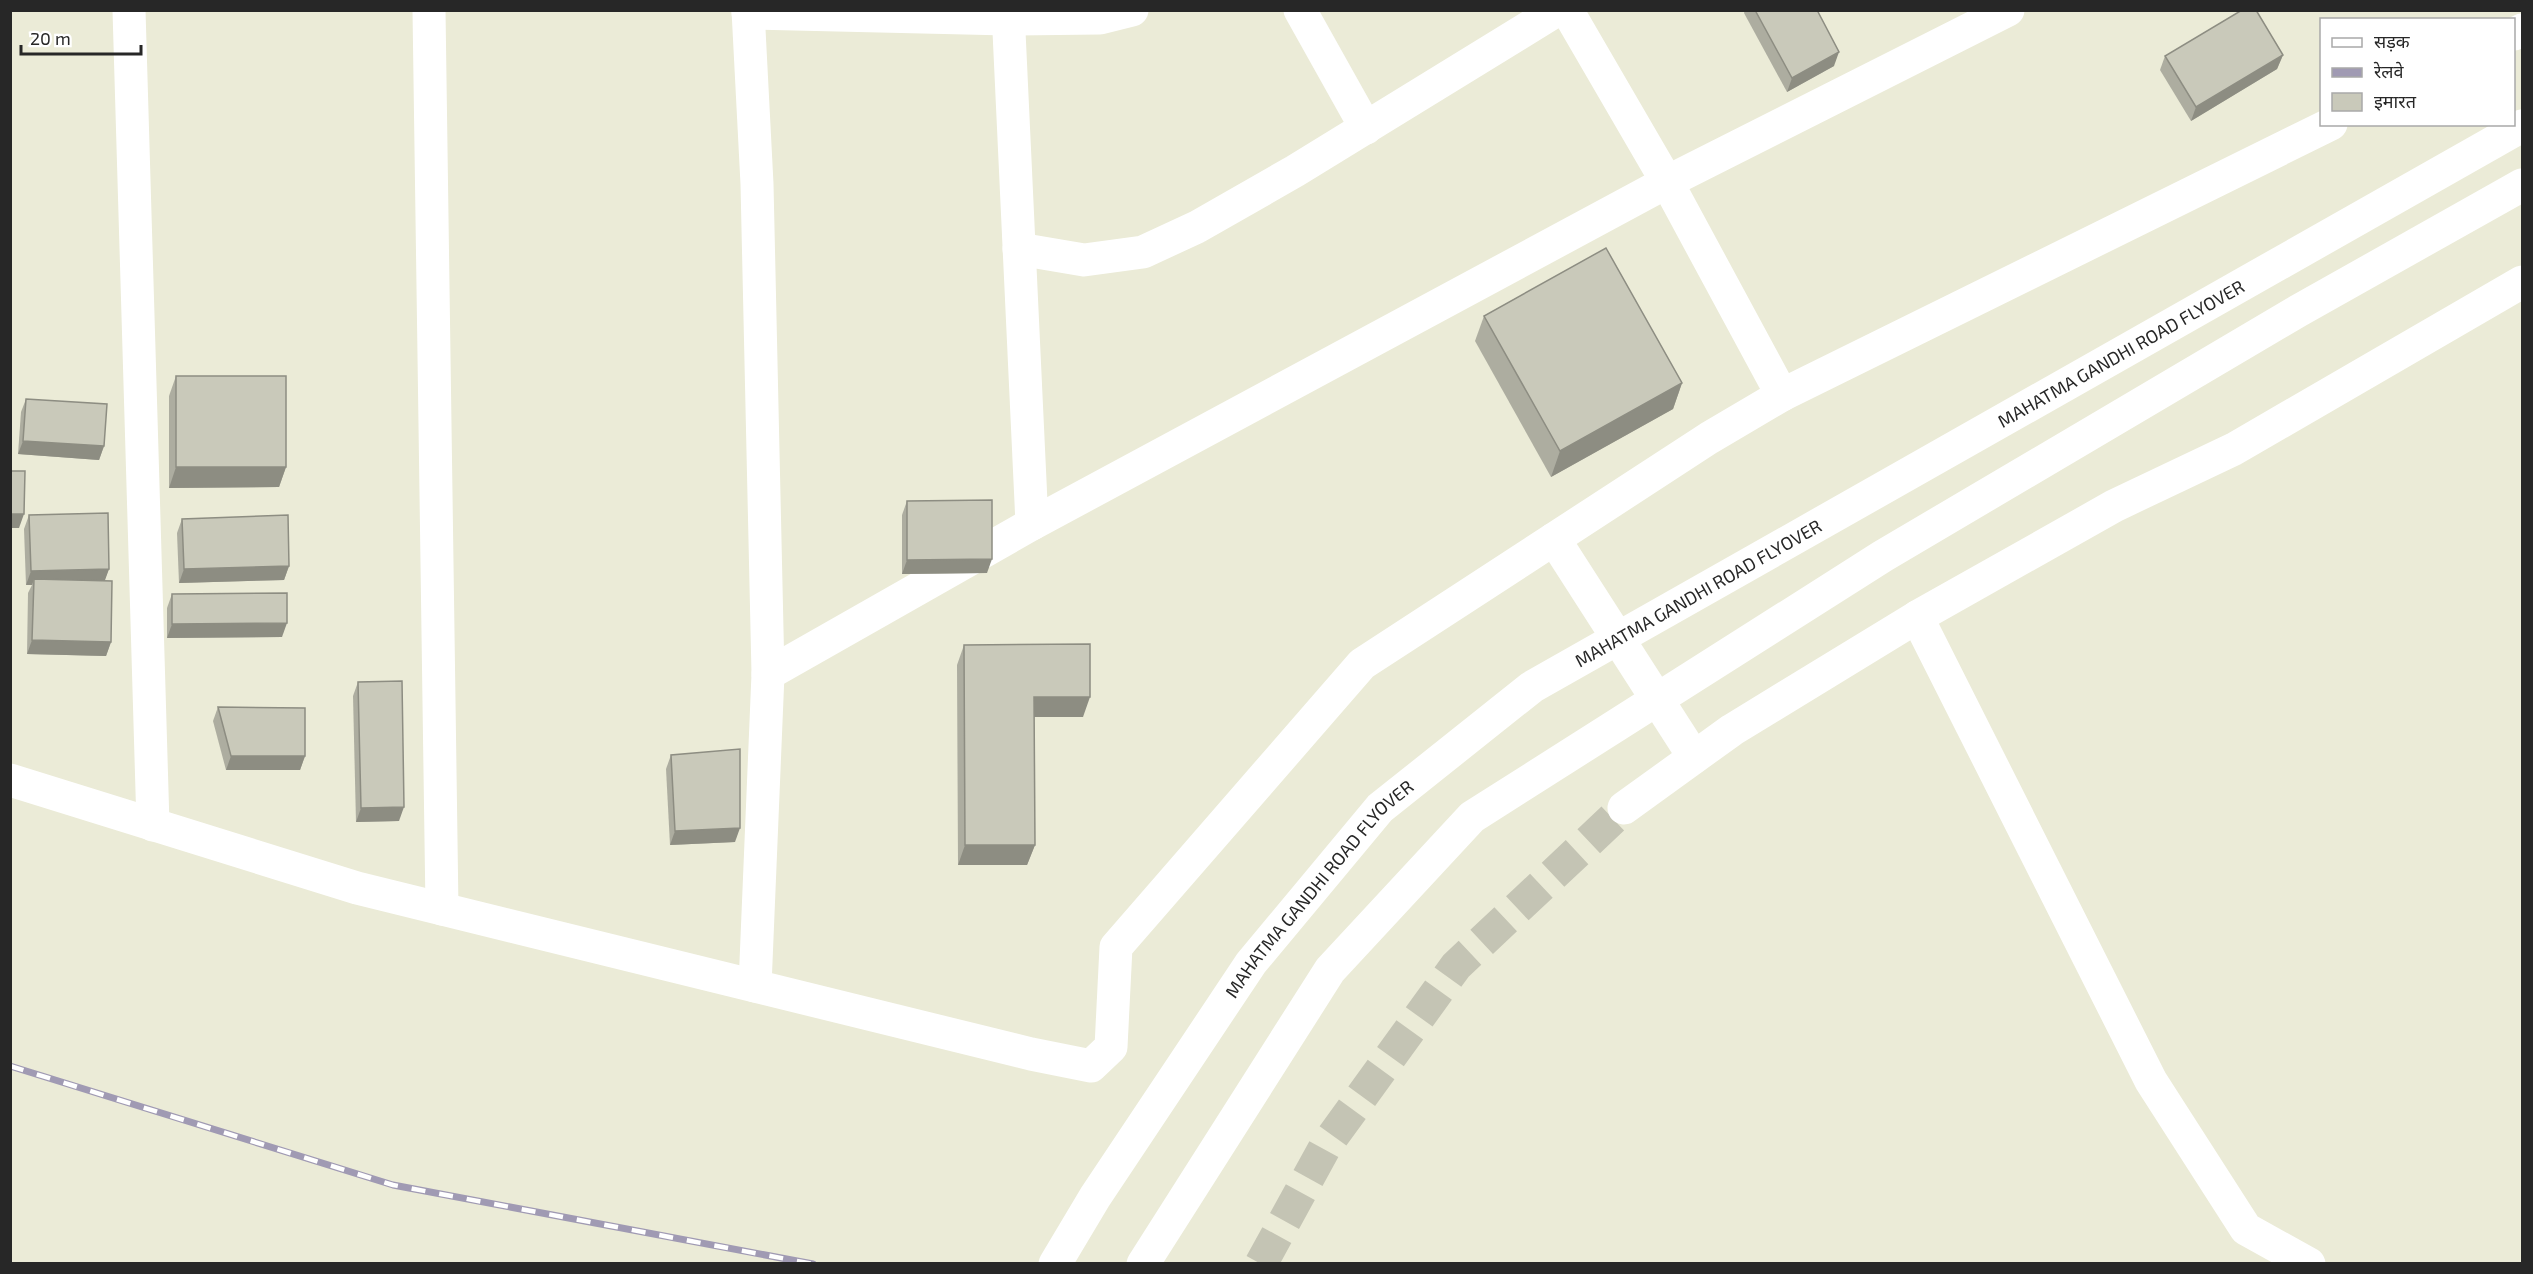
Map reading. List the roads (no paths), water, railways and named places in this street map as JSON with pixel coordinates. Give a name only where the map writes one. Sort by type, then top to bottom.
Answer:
[{"type":"street","points":[[129,10],[153,825]]},
{"type":"street","points":[[429,10],[442,909]]},
{"type":"street","points":[[755,986],[768,674],[757,184],[748,12],[1100,18],[1132,10]]},
{"type":"street","points":[[1300,10],[1366,128]]},
{"type":"street","points":[[1019,249],[1084,260],[1143,252],[1197,226],[1366,128],[1557,10]]},
{"type":"street","points":[[1567,10],[1667,182],[1782,395]]},
{"type":"street","points":[[768,674],[1032,524],[1667,182],[2008,10]]},
{"type":"street","points":[[1008,15],[1032,524]]},
{"type":"street","points":[[10,780],[357,888],[1031,1054],[1091,1066],[1111,1047],[1116,947],[1362,664],[1709,438],[1782,395],[2327,126]]},
{"type":"street","name":"MAHATMA GANDHI ROAD FLYOVER","points":[[1055,1263],[1095,1197],[1251,963],[1380,808],[1532,687],[2523,126]]},
{"type":"street","points":[[1143,1263],[1330,970],[1472,817],[1883,556],[2307,305],[2523,185]]},
{"type":"street","points":[[1624,808],[1732,730],[1917,617],[2114,506],[2234,448],[2523,282]]},
{"type":"street","points":[[1554,539],[1694,757]]},
{"type":"street","points":[[1917,617],[2151,1082],[2246,1229],[2309,1263]]},
{"type":"tunnel","points":[[1261,1264],[1325,1147],[1456,966],[1624,808]]},
{"type":"railway","points":[[10,1066],[393,1185],[813,1264]]}]
